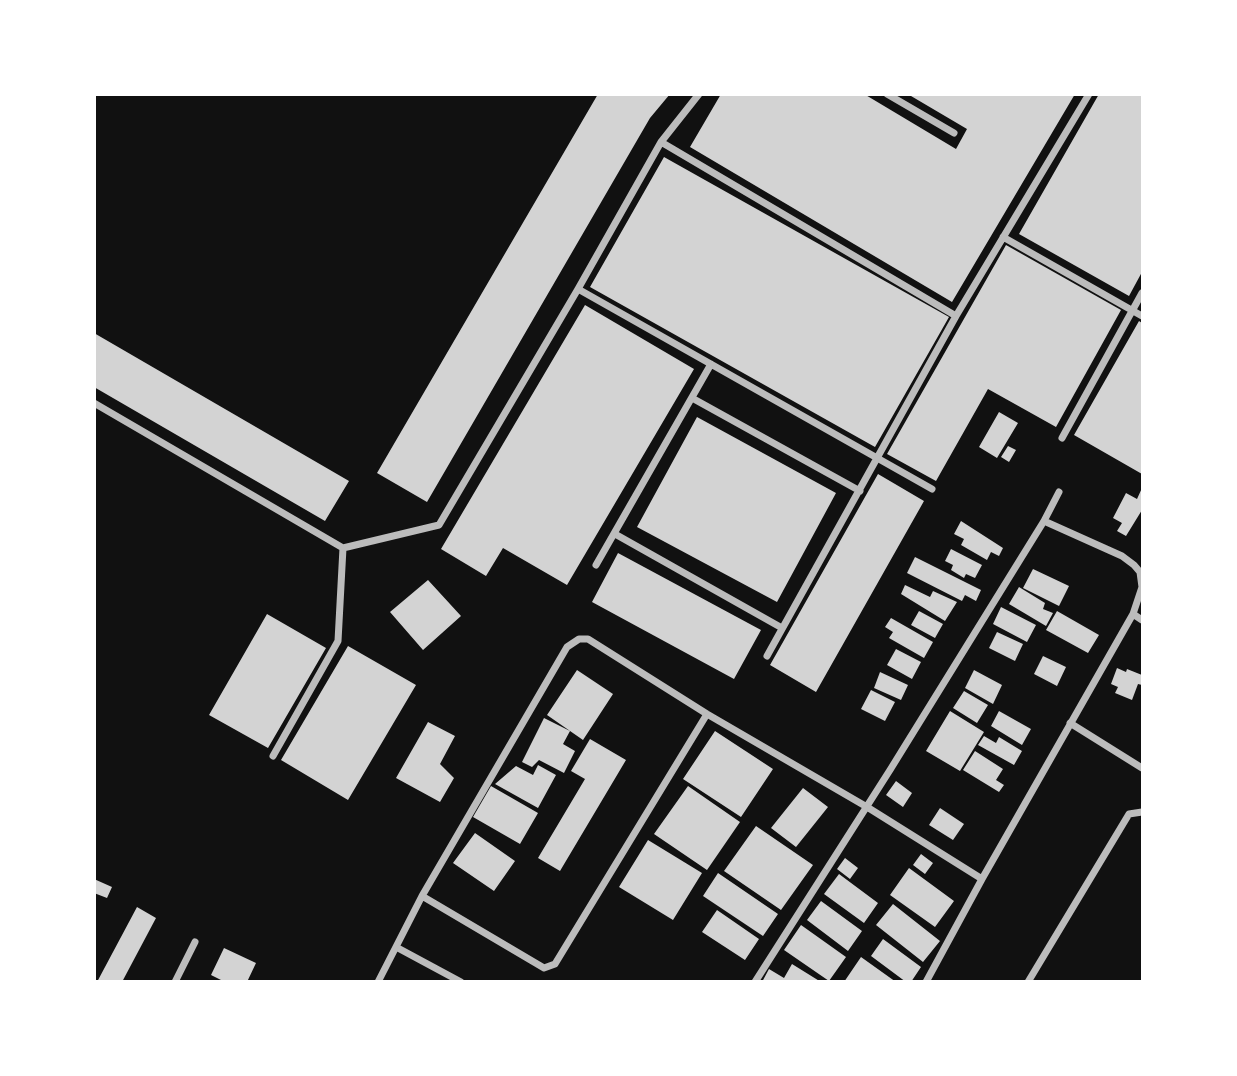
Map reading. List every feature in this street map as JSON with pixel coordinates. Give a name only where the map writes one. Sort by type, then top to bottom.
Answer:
[{"type":"street","points":[[94,403],[343,548],[439,526],[661,142],[699,94]]},
{"type":"street","points":[[887,94],[900,98],[954,133]]},
{"type":"street","points":[[767,656],[956,316],[1089,94]]},
{"type":"street","points":[[661,142],[956,316]]},
{"type":"street","points":[[1003,237],[1143,316]]},
{"type":"street","points":[[578,289],[932,489]]},
{"type":"street","points":[[1062,438],[1143,293]]},
{"type":"street","points":[[596,565],[711,364]]},
{"type":"street","points":[[692,398],[860,491]]},
{"type":"street","points":[[755,982],[867,807],[1044,521],[1059,492]]},
{"type":"street","points":[[926,982],[1133,614],[1142,587],[1140,572],[1122,556],[1044,521]]},
{"type":"street","points":[[615,534],[782,628]]},
{"type":"street","points":[[272,756],[338,641],[343,548]]},
{"type":"street","points":[[1133,614],[1143,620]]},
{"type":"street","points":[[378,982],[422,896],[567,647],[579,639],[588,639],[707,714],[867,807],[982,879]]},
{"type":"street","points":[[422,896],[544,968],[555,964],[707,714]]},
{"type":"street","points":[[1070,723],[1143,768]]},
{"type":"street","points":[[1028,982],[1129,814],[1143,812]]},
{"type":"street","points":[[175,982],[195,942]]},
{"type":"street","points":[[396,947],[461,982]]},
{"type":"building","points":[[598,94],[670,94],[650,118],[427,502],[377,473]]},
{"type":"building","points":[[721,94],[864,94],[956,149],[967,129],[911,96],[912,94],[1075,94],[952,302],[690,147]]},
{"type":"building","points":[[1099,94],[1142,94],[1142,272],[1129,296],[1019,234]]},
{"type":"building","points":[[664,157],[949,317],[875,447],[590,287]]},
{"type":"building","points":[[1006,245],[1121,310],[1056,427],[988,389],[936,481],[887,454]]},
{"type":"building","points":[[585,305],[694,369],[567,585],[503,548],[486,576],[441,549]]},
{"type":"building","points":[[1139,321],[1142,323],[1142,474],[1074,435]]},
{"type":"building","points":[[94,333],[349,481],[325,521],[94,387]]},
{"type":"building","points":[[999,412],[1018,423],[997,458],[979,447]]},
{"type":"building","points":[[697,417],[836,493],[777,602],[637,527]]},
{"type":"building","points":[[1008,446],[1016,450],[1009,462],[1001,457]]},
{"type":"building","points":[[878,474],[924,501],[816,692],[770,665]]},
{"type":"building","points":[[1142,488],[1142,510],[1126,536],[1117,531],[1122,523],[1113,518],[1126,493],[1137,499]]},
{"type":"building","points":[[961,521],[1003,548],[999,556],[991,552],[987,560],[961,545],[964,539],[954,534]]},
{"type":"building","points":[[951,549],[982,565],[975,578],[966,574],[964,578],[951,570],[953,565],[945,561]]},
{"type":"building","points":[[618,553],[761,630],[734,679],[592,602]]},
{"type":"building","points":[[915,557],[981,590],[976,601],[965,595],[962,601],[907,573]]},
{"type":"building","points":[[1033,569],[1069,586],[1059,606],[1023,588]]},
{"type":"building","points":[[428,580],[461,616],[423,650],[390,612]]},
{"type":"building","points":[[905,585],[930,597],[933,591],[957,602],[945,621],[901,594]]},
{"type":"building","points":[[1019,587],[1045,603],[1043,609],[1053,613],[1046,626],[1009,604]]},
{"type":"building","points":[[1001,607],[1036,625],[1027,642],[993,624]]},
{"type":"building","points":[[919,611],[943,624],[935,638],[911,625]]},
{"type":"building","points":[[1057,611],[1099,635],[1088,653],[1046,630]]},
{"type":"building","points":[[267,614],[326,648],[268,748],[209,715]]},
{"type":"building","points":[[891,618],[933,642],[924,658],[889,638],[893,632],[885,627]]},
{"type":"building","points":[[997,632],[1023,644],[1015,661],[989,648]]},
{"type":"building","points":[[348,646],[416,685],[348,800],[281,760]]},
{"type":"building","points":[[896,649],[921,662],[912,679],[887,665]]},
{"type":"building","points":[[1043,656],[1066,667],[1057,686],[1034,674]]},
{"type":"building","points":[[1117,668],[1142,675],[1142,685],[1138,684],[1132,700],[1115,693],[1118,687],[1111,684]]},
{"type":"building","points":[[577,670],[613,694],[583,740],[547,715]]},
{"type":"building","points":[[974,670],[1002,685],[993,704],[965,688]]},
{"type":"building","points":[[880,672],[908,685],[901,700],[874,688]]},
{"type":"building","points":[[871,690],[895,702],[885,721],[861,709]]},
{"type":"building","points":[[964,691],[988,705],[977,723],[953,708]]},
{"type":"building","points":[[950,711],[984,732],[960,771],[926,751]]},
{"type":"building","points":[[999,711],[1031,729],[1022,745],[991,726]]},
{"type":"building","points":[[544,718],[570,731],[563,744],[575,751],[564,773],[539,760],[532,767],[522,762]]},
{"type":"building","points":[[428,722],[455,736],[440,764],[454,778],[440,802],[396,778]]},
{"type":"building","points":[[715,731],[773,769],[741,817],[683,779]]},
{"type":"building","points":[[984,736],[996,743],[999,737],[1022,751],[1014,765],[978,745]]},
{"type":"building","points":[[590,739],[626,760],[560,871],[538,858],[585,779],[571,771]]},
{"type":"building","points":[[975,751],[1003,769],[996,780],[1004,785],[999,792],[963,770]]},
{"type":"building","points":[[538,765],[556,775],[538,808],[495,784],[516,766],[533,775]]},
{"type":"building","points":[[896,781],[912,793],[903,807],[886,795]]},
{"type":"building","points":[[491,786],[538,813],[520,844],[473,817]]},
{"type":"building","points":[[688,786],[740,822],[707,870],[654,834]]},
{"type":"building","points":[[803,788],[828,807],[796,847],[771,828]]},
{"type":"building","points":[[940,808],[964,824],[953,840],[929,825]]},
{"type":"building","points":[[756,826],[813,865],[781,910],[724,871]]},
{"type":"building","points":[[475,833],[515,861],[494,891],[453,863]]},
{"type":"building","points":[[648,840],[702,873],[673,920],[619,887]]},
{"type":"building","points":[[921,854],[933,863],[925,874],[913,865]]},
{"type":"building","points":[[845,858],[858,868],[850,879],[837,869]]},
{"type":"building","points":[[909,868],[954,901],[935,927],[890,895]]},
{"type":"building","points":[[718,873],[778,914],[763,936],[703,896]]},
{"type":"building","points":[[839,874],[878,903],[864,923],[824,894]]},
{"type":"building","points":[[94,879],[112,887],[107,898],[94,893]]},
{"type":"building","points":[[821,901],[862,931],[848,951],[807,920]]},
{"type":"building","points":[[893,904],[940,941],[923,962],[876,925]]},
{"type":"building","points":[[137,907],[156,918],[122,982],[97,982]]},
{"type":"building","points":[[717,910],[759,939],[745,960],[702,932]]},
{"type":"building","points":[[801,925],[846,957],[829,981],[784,950]]},
{"type":"building","points":[[883,939],[921,967],[911,982],[906,982],[871,956]]},
{"type":"building","points":[[224,948],[256,963],[247,982],[225,982],[211,975]]},
{"type":"building","points":[[861,957],[896,982],[844,982]]},
{"type":"building","points":[[792,964],[821,982],[762,982],[769,969],[784,978]]}]
